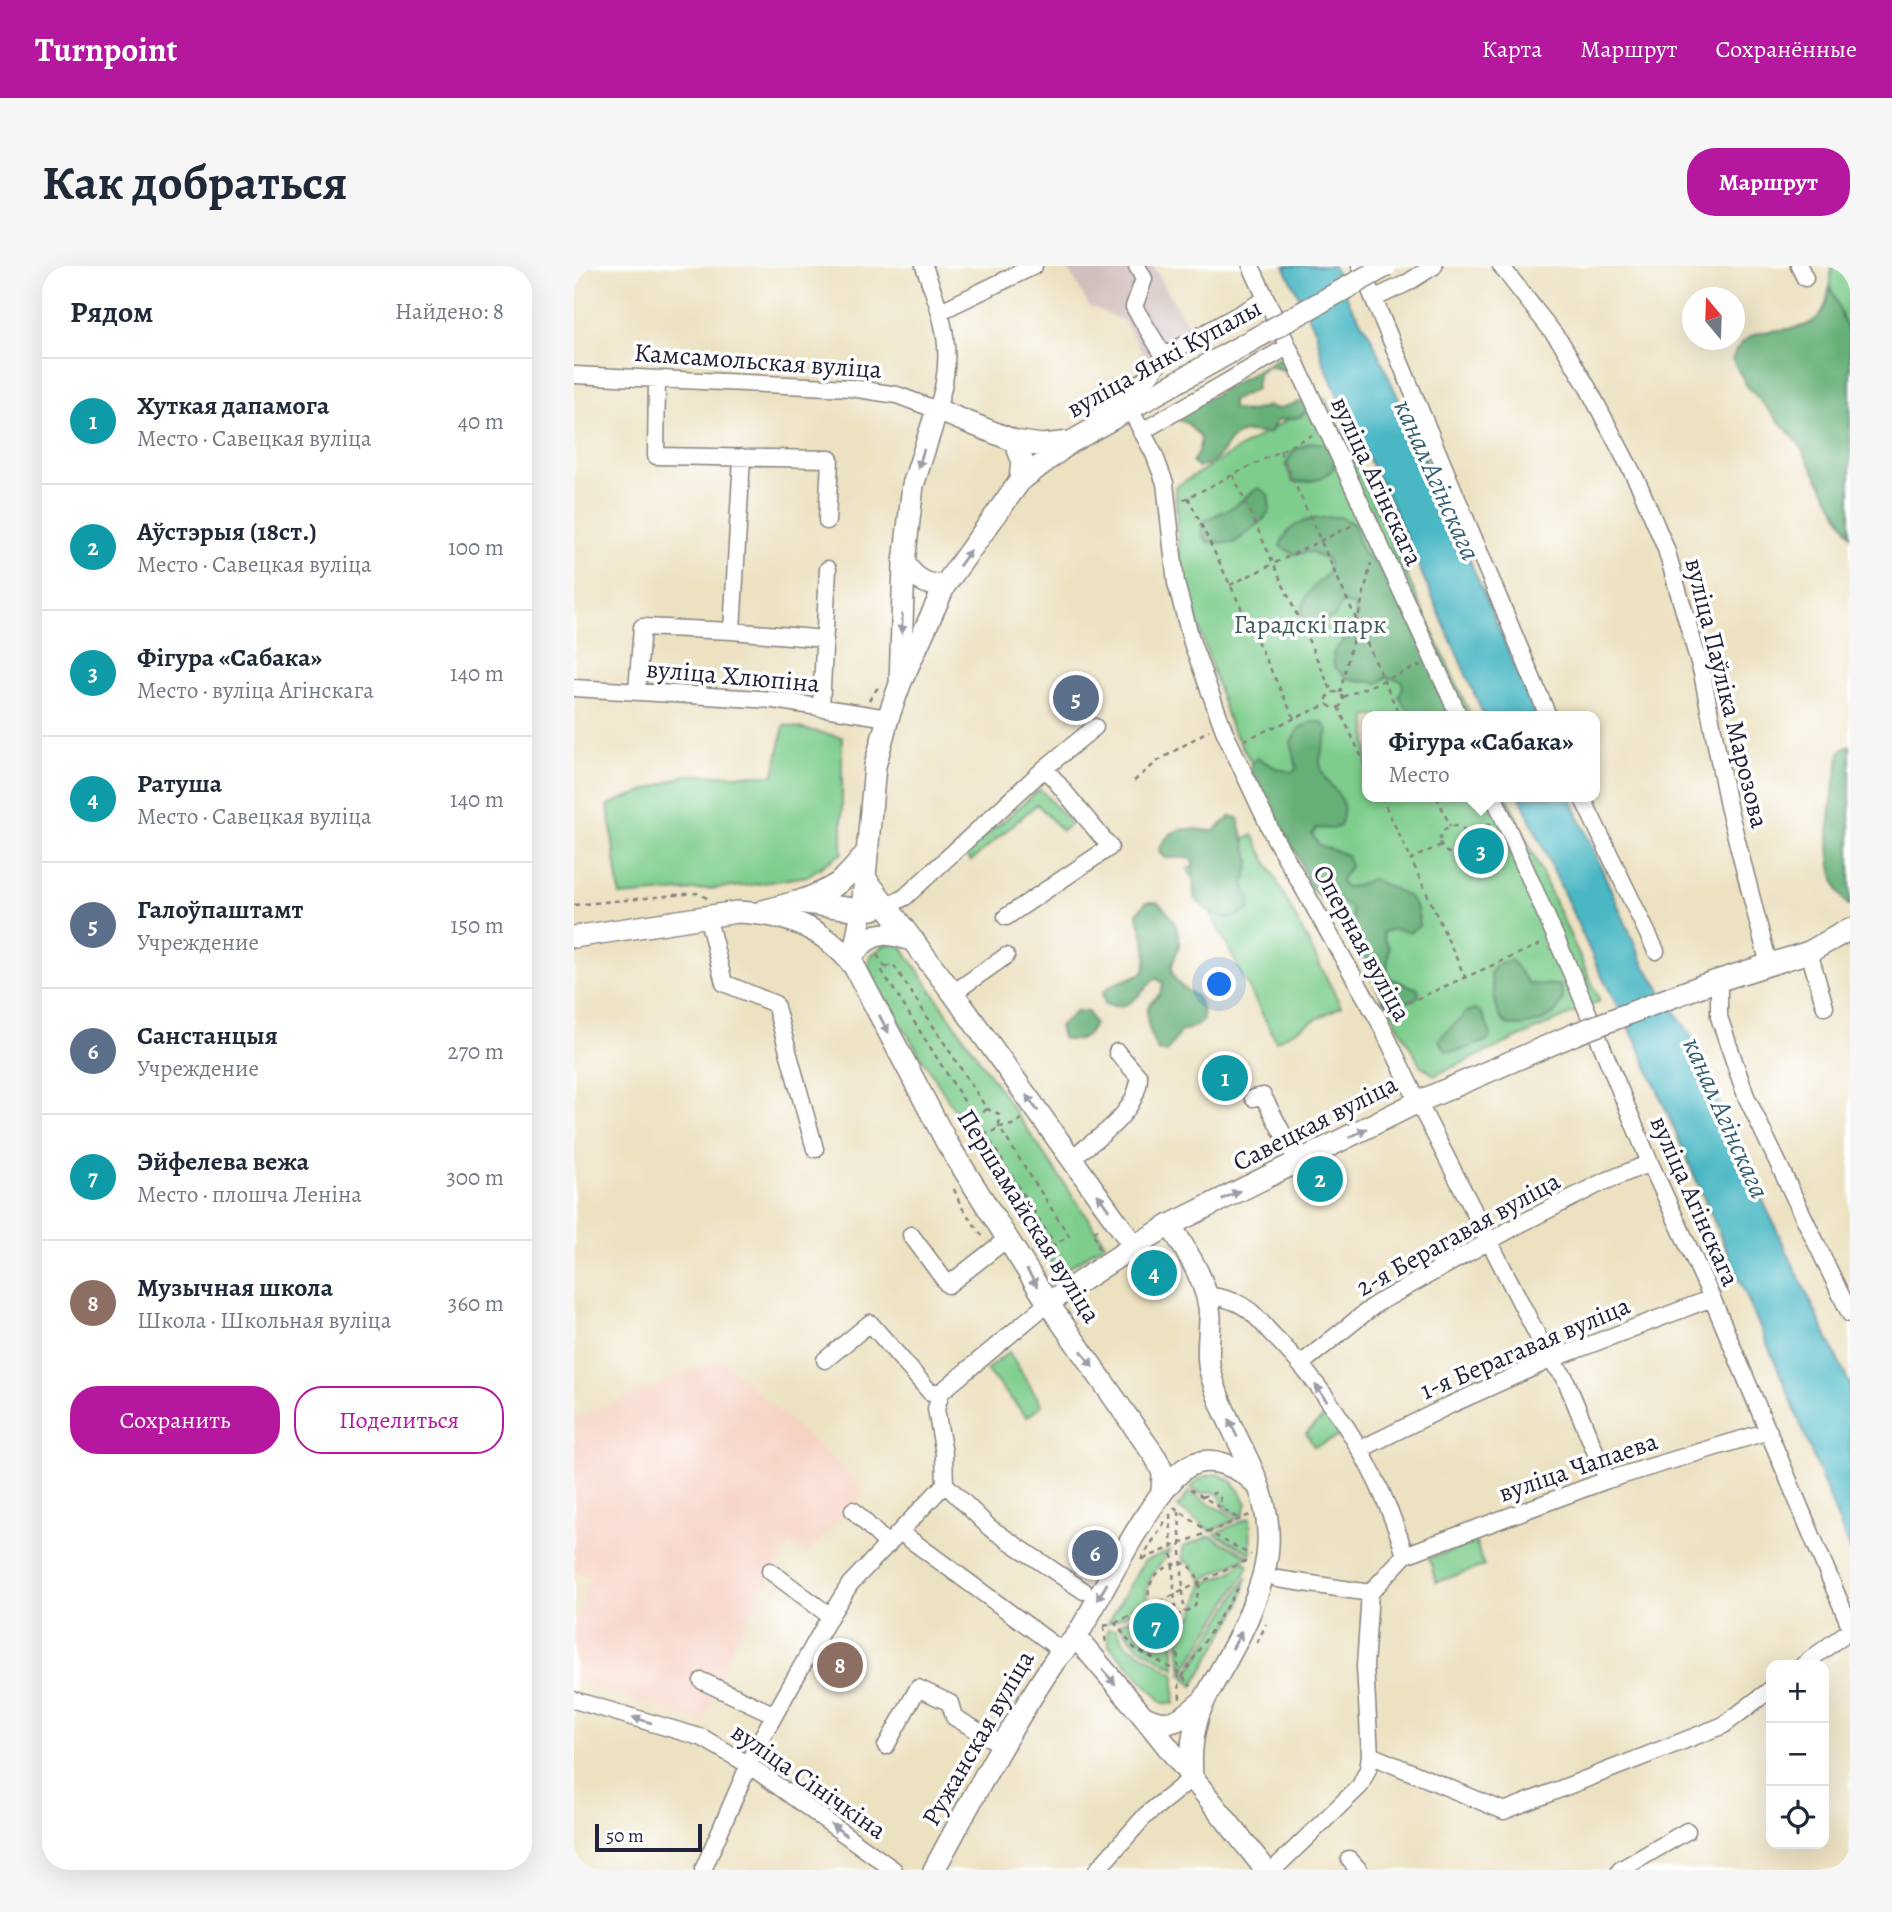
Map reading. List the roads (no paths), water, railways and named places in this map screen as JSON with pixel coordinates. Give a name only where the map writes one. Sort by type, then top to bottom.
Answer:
[{"type":"main road","name":"вуліца Янкі Купалы","points":[[937,410],[1015,441],[1041,445],[1071,442],[1386,266]]},
{"type":"main road","points":[[900,684],[904,563],[913,485],[937,410]]},
{"type":"main road","points":[[1015,441],[1022,460],[1020,481]]},
{"type":"main road","points":[[860,955],[875,766],[900,684],[945,585],[1020,481],[1071,442]]},
{"type":"main road","points":[[904,563],[913,576],[921,581],[932,586],[945,585]]},
{"type":"main road","points":[[794,911],[844,881],[867,852]]},
{"type":"main road","points":[[865,878],[953,993],[1134,1246]]},
{"type":"main road","points":[[574,937],[708,907],[758,913],[794,911],[826,921],[846,917],[862,909],[886,907]]},
{"type":"main road","name":"Першамайская вуліца","points":[[794,911],[832,943],[860,955],[947,1143],[1048,1303],[1156,1458],[1163,1473],[1162,1492]]},
{"type":"main road","name":"Савецкая вуліца","points":[[1048,1303],[1170,1225],[1418,1102],[1575,1034],[1710,983],[1809,952],[1850,929]]},
{"type":"main road","points":[[860,955],[863,942],[883,934],[893,933],[914,941]]},
{"type":"main road","points":[[1143,1716],[1157,1724],[1185,1716],[1253,1609],[1264,1573],[1268,1540],[1262,1490],[1226,1414],[1210,1370],[1210,1315],[1206,1295],[1188,1255],[1170,1225]]},
{"type":"main road","name":"Ружанская вуліца","points":[[934,1870],[1002,1745],[1069,1644],[1162,1492],[1187,1467],[1214,1461],[1248,1475],[1262,1490]]},
{"type":"main road","points":[[1069,1644],[1143,1716],[1266,1870]]},
{"type":"main road","points":[[1192,1778],[1191,1748],[1197,1719],[1196,1698]]},
{"type":"street","points":[[924,266],[941,311],[947,340],[945,385],[937,410]]},
{"type":"street","points":[[941,311],[1034,266]]},
{"type":"street","points":[[1137,266],[1144,279],[1134,307],[1164,356]]},
{"type":"street","name":"вуліца Агінскага","points":[[1251,266],[1457,711]]},
{"type":"street","points":[[1360,266],[1546,711]]},
{"type":"street","points":[[1375,298],[1407,283],[1433,266]]},
{"type":"street","name":"вуліца Паўліка Марозова","points":[[1501,266],[1562,344],[1582,377],[1639,485],[1666,549],[1702,673],[1725,793],[1769,964]]},
{"type":"street","points":[[1102,425],[1100,416],[1106,406],[1149,377],[1164,356],[1266,299]]},
{"type":"street","points":[[1141,432],[1287,347]]},
{"type":"street","name":"Камсамольская вуліца","points":[[574,375],[851,388],[897,395],[937,410]]},
{"type":"street","points":[[657,379],[656,456],[830,460],[827,521]]},
{"type":"street","name":"Оперная вуліца","points":[[1130,409],[1154,454],[1165,483],[1176,583],[1192,643],[1225,733],[1274,837],[1380,1021],[1418,1102],[1550,1360],[1564,1376],[1607,1480]]},
{"type":"street","points":[[732,631],[742,457]]},
{"type":"street","points":[[821,708],[828,569]]},
{"type":"street","points":[[637,691],[642,627],[825,639]]},
{"type":"street","name":"вуліца Хлюпіна","points":[[574,688],[775,701],[888,718]]},
{"type":"street","points":[[886,907],[905,897],[1045,768],[1095,727]]},
{"type":"street","points":[[1006,917],[1110,847],[1045,768]]},
{"type":"street","name":"вуліца Агінскага","points":[[1496,802],[1556,937],[1650,1163],[1712,1298],[1850,1628]]},
{"type":"street","points":[[1585,802],[1656,951]]},
{"type":"street","points":[[708,907],[724,983],[775,1004],[815,1149]]},
{"type":"street","points":[[1809,952],[1825,1007]]},
{"type":"street","points":[[953,993],[1006,956]]},
{"type":"street","points":[[1710,983],[1746,1096],[1850,1314]]},
{"type":"street","points":[[1072,1158],[1119,1118],[1139,1089],[1139,1077],[1117,1052]]},
{"type":"street","points":[[1253,1098],[1263,1096],[1298,1163]]},
{"type":"street","name":"2-я Берагавая вуліца","points":[[1301,1364],[1376,1304],[1601,1183],[1650,1163]]},
{"type":"street","points":[[911,1235],[948,1284],[1007,1238]]},
{"type":"street","points":[[1206,1295],[1226,1298],[1247,1308],[1301,1364],[1360,1449],[1397,1529],[1405,1555],[1370,1592],[1365,1666],[1370,1755],[1368,1769],[1360,1786],[1273,1870]]},
{"type":"street","name":"1-я Берагавая вуліца","points":[[1360,1449],[1550,1360],[1712,1298]]},
{"type":"street","name":"Савецкая вуліца","points":[[941,1392],[1048,1303]]},
{"type":"street","points":[[703,1870],[773,1714],[830,1616],[850,1584],[940,1490],[944,1454],[936,1409],[941,1392],[930,1392],[870,1323],[825,1360]]},
{"type":"street","name":"вуліца Чапаева","points":[[1405,1555],[1607,1480],[1769,1432]]},
{"type":"street","points":[[940,1490],[990,1528],[1084,1591]]},
{"type":"street","points":[[853,1510],[888,1545]]},
{"type":"street","points":[[900,1532],[1069,1644]]},
{"type":"street","points":[[770,1571],[830,1616]]},
{"type":"street","points":[[1278,1579],[1370,1592]]},
{"type":"street","points":[[1809,1660],[1850,1628]]},
{"type":"street","points":[[702,1681],[773,1714]]},
{"type":"street","points":[[886,1746],[918,1688],[950,1703],[954,1717],[1002,1745]]},
{"type":"street","points":[[1370,1755],[1504,1811],[1724,1725],[1766,1693]]},
{"type":"street","name":"вуліца Сінічкіна","points":[[574,1700],[703,1738],[749,1765],[894,1870]]},
{"type":"street","points":[[1097,1870],[1146,1815],[1192,1778]]},
{"type":"street","points":[[1620,1870],[1687,1830]]},
{"type":"water","points":[[1284,266],[1333,266],[1351,306],[1370,335],[1534,711],[1482,711],[1389,498],[1346,415],[1322,358],[1316,331]]},
{"type":"water","points":[[1522,802],[1572,802],[1644,965],[1694,1040],[1731,1133],[1850,1385],[1850,1551],[1787,1390],[1638,1045],[1601,975]]},
{"type":"place","name":"Галоўпаштамт","points":[[1076,698]]},
{"type":"place","name":"Фігура «Сабака»","points":[[1481,851]]},
{"type":"place","name":"Хуткая дапамога","points":[[1225,1078]]},
{"type":"place","name":"Аўстэрыя (18ст.)","points":[[1320,1179]]},
{"type":"place","name":"Ратуша","points":[[1154,1273]]},
{"type":"place","name":"Санстанцыя","points":[[1095,1553]]},
{"type":"place","name":"Эйфелева вежа","points":[[1156,1626]]},
{"type":"place","name":"Музычная школа","points":[[840,1665]]},
{"type":"water label","name":"канал Агінскага","points":[[1437,480]]},
{"type":"water label","name":"канал Агінскага","points":[[1726,1118]]},
{"type":"park label","name":"Гарадскі парк","points":[[1310,624]]}]
